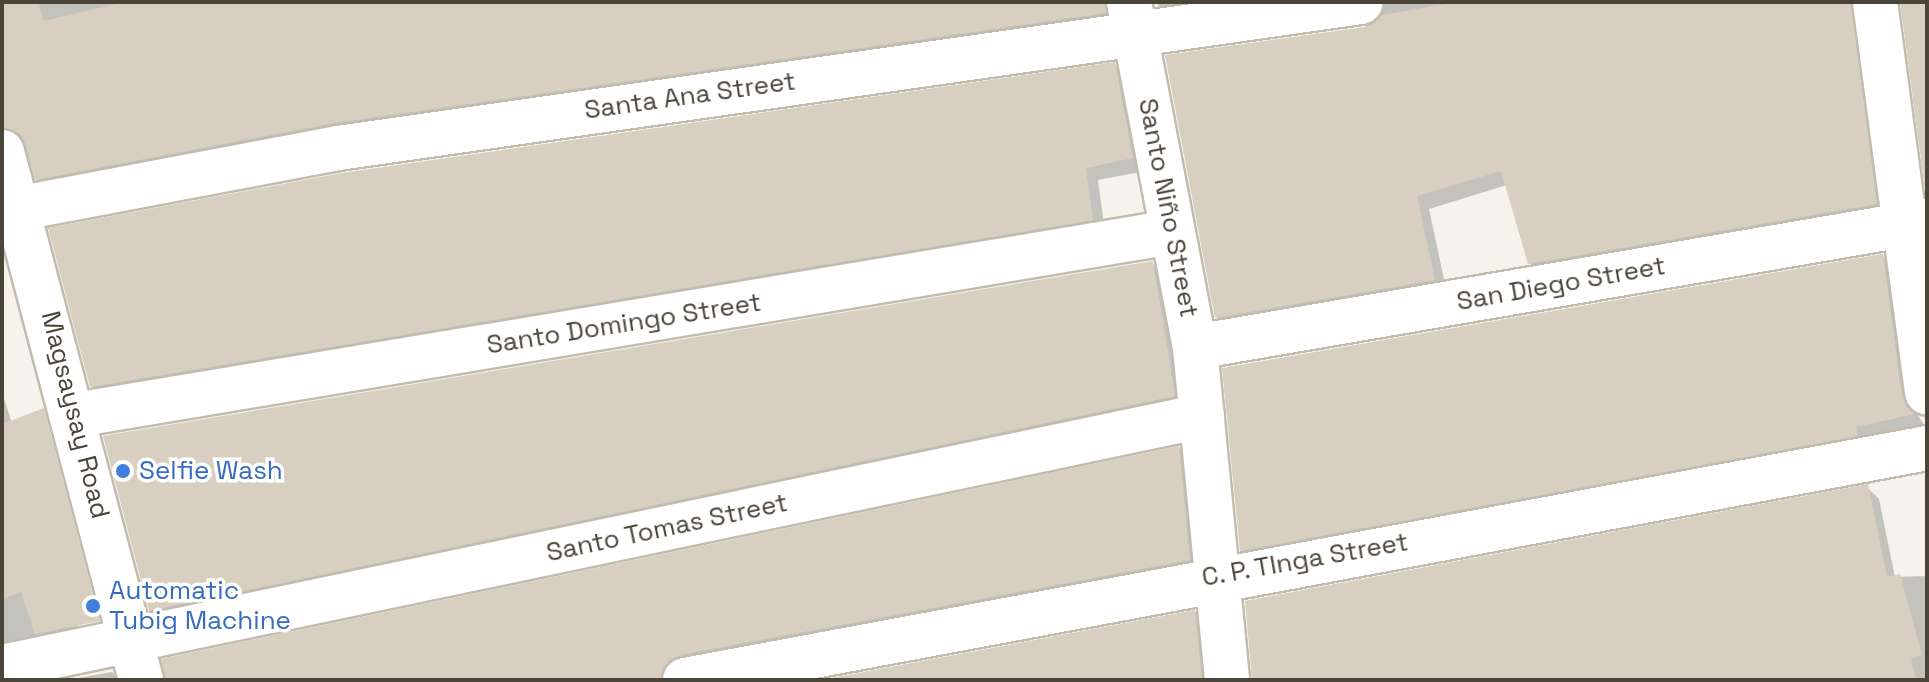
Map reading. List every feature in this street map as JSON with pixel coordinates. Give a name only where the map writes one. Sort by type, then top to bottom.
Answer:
[{"type":"street","name":"Santa Ana Street","points":[[21,208],[338,148],[1131,16],[1361,2]]},
{"type":"street","points":[[1875,2],[1916,224],[1927,393]]},
{"type":"street","name":"Santo Niño Street","points":[[1131,16],[1195,347],[1220,576],[1227,680]]},
{"type":"street","name":"Magsaysay Road","points":[[2,152],[21,208],[137,660]]},
{"type":"street","name":"San Diego Street","points":[[1195,347],[1916,224]]},
{"type":"street","name":"Santo Domingo Street","points":[[75,415],[1172,232]]},
{"type":"street","name":"Santo Tomas Street","points":[[2,667],[137,660],[1202,416]]},
{"type":"street","name":"C. P. TInga Street","points":[[685,680],[1220,576],[1927,448]]},
{"type":"building","points":[[2,2],[38,2],[44,21],[125,2],[1105,2],[1106,13],[334,123],[35,180],[20,135],[2,128]]},
{"type":"building","points":[[1457,2],[1851,2],[1877,204],[1528,264],[1501,171],[1417,196],[1435,280],[1215,318],[1165,55],[1365,27],[1382,15]]},
{"type":"building","points":[[1900,2],[1927,2],[1927,197],[1926,197]]},
{"type":"building","points":[[1115,62],[1133,158],[1086,168],[1093,220],[90,387],[48,228],[342,173]]},
{"type":"building","points":[[1883,254],[1902,396],[1915,414],[1856,427],[1858,436],[1240,551],[1222,368]]},
{"type":"building","points":[[1153,261],[1175,396],[149,611],[103,436]]},
{"type":"building","points":[[44,408],[100,621],[35,634],[21,592],[2,599],[2,424]]},
{"type":"building","points":[[1179,446],[1190,560],[680,655],[668,662],[661,680],[165,680],[161,659]]},
{"type":"building","points":[[1868,484],[1887,577],[1900,574],[1922,655],[1911,658],[1916,680],[1252,680],[1245,601]]},
{"type":"building","points":[[1195,610],[1202,680],[821,680]]},
{"type":"place","name":"Selfie Wash","points":[[123,471]]},
{"type":"place","name":"Automatic Tubig Machine","points":[[93,606]]}]
